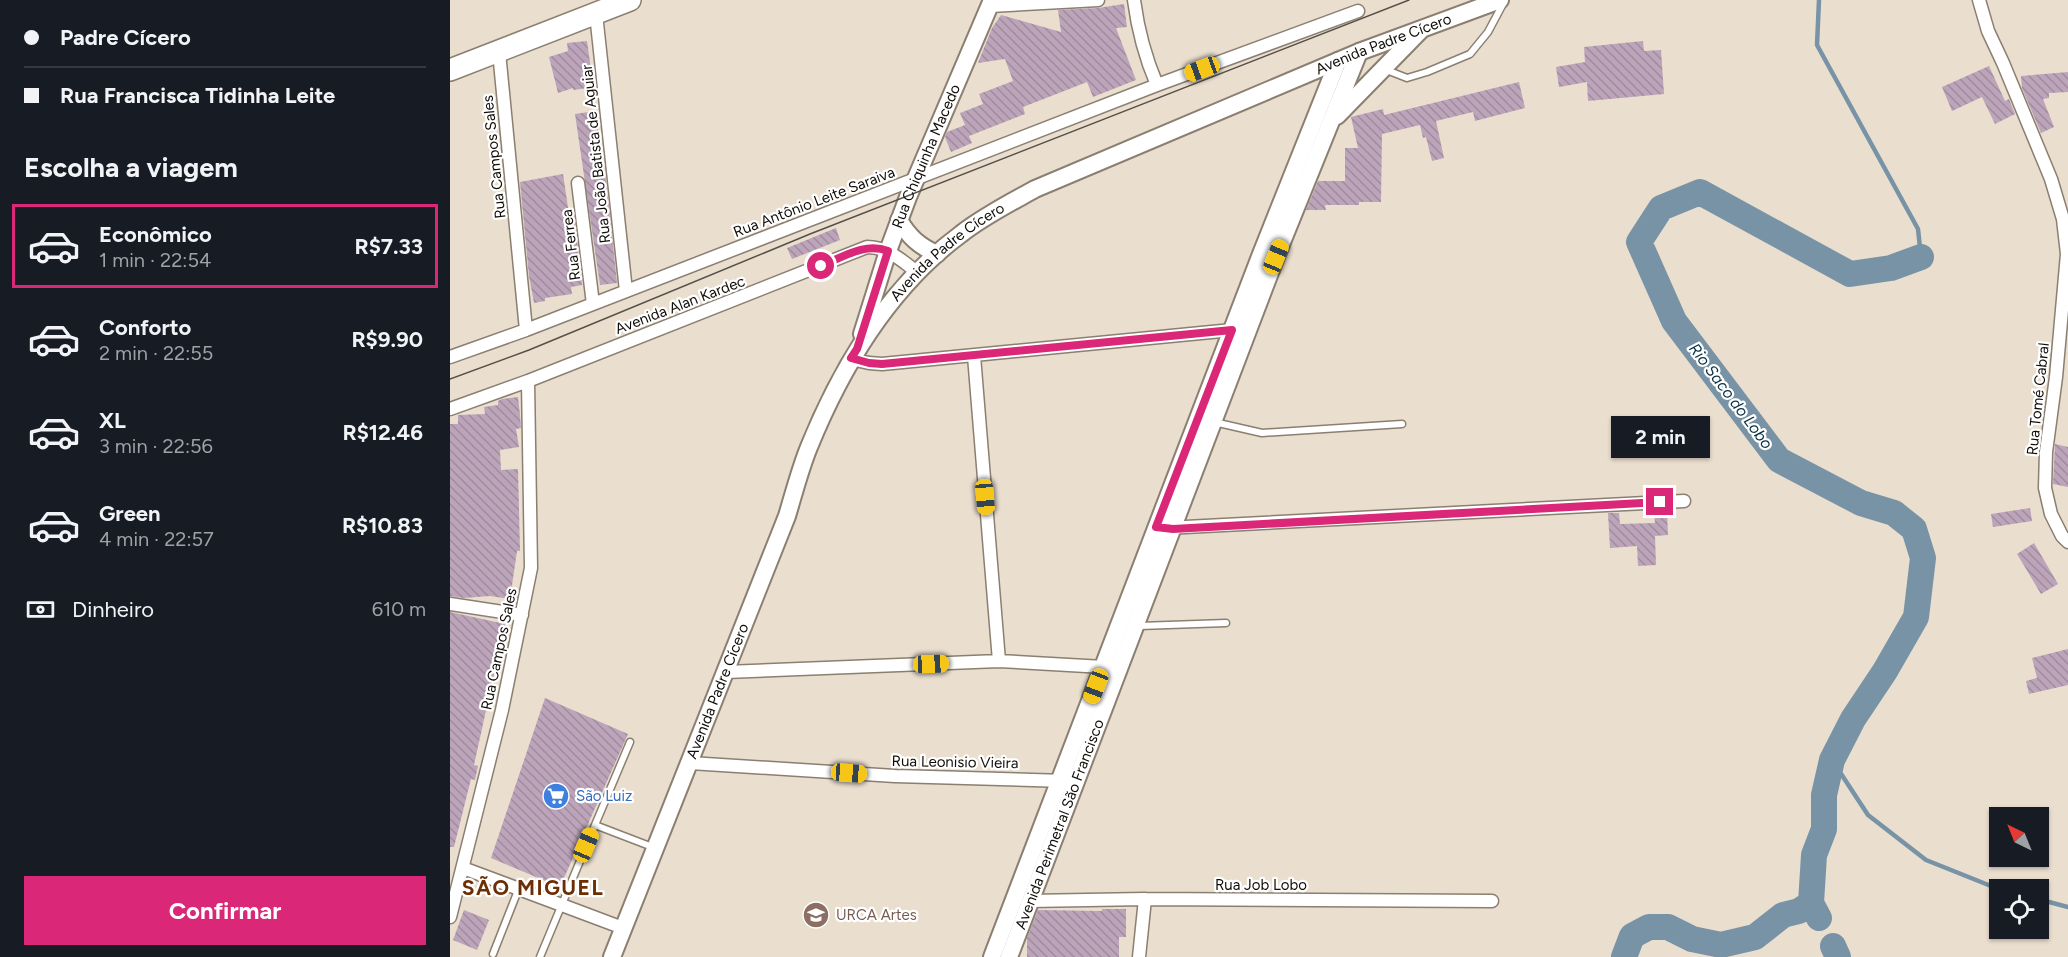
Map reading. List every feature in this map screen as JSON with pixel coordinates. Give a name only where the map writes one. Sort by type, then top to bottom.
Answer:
[{"type":"highway","points":[[450,70],[630,0]]},
{"type":"main road","name":"Avenida Padre Cícero","points":[[612,957],[726,672],[786,516],[808,449],[827,404],[854,354],[890,303],[917,272],[960,234],[992,212],[1035,189],[1359,52],[1500,0]]},
{"type":"main road","name":"Rua Chiquinha Macedo","points":[[854,354],[915,179],[991,3]]},
{"type":"main road","points":[[1331,122],[1422,29]]},
{"type":"main road","name":"Avenida Perimetral São Francisco","points":[[992,957],[1135,626],[1164,528],[1232,330],[1331,122],[1359,52]]},
{"type":"main road","name":"Avenida Perimetral São Francisco","points":[[1009,957],[1104,667],[1213,422],[1338,61]]},
{"type":"main road","points":[[899,220],[915,242],[936,254]]},
{"type":"street","points":[[991,3],[1098,0]]},
{"type":"street","points":[[1134,0],[1144,54],[1157,85]]},
{"type":"street","name":"Rua Tomé Cabral","points":[[1979,0],[1988,31],[2051,179],[2063,219],[2067,254],[2056,377],[2046,452],[2045,488],[2051,514],[2062,536],[2068,542]]},
{"type":"street","name":"Rua Antônio Leite Saraiva","points":[[450,357],[526,330],[1157,85],[1358,11]]},
{"type":"street","name":"Rua João Batista de Aguiar","points":[[596,14],[626,291]]},
{"type":"street","name":"Rua Campos Sales","points":[[499,51],[526,330]]},
{"type":"street","name":"Rua Ferrea","points":[[578,183],[593,304]]},
{"type":"street","name":"Avenida Alan Kardec","points":[[450,409],[528,381],[867,247],[878,247],[888,251]]},
{"type":"street","points":[[888,251],[917,272]]},
{"type":"street","points":[[854,354],[869,363],[882,364],[1232,330]]},
{"type":"street","points":[[974,356],[999,661]]},
{"type":"street","name":"Rua Campos Sales","points":[[450,917],[502,710],[531,568],[528,381]]},
{"type":"street","points":[[1164,528],[1684,501]]},
{"type":"street","points":[[450,604],[522,615]]},
{"type":"street","points":[[726,672],[999,661],[1104,667]]},
{"type":"street","name":"Rua Leonisio Vieira","points":[[690,763],[895,776],[1068,781]]},
{"type":"street","points":[[463,868],[624,928]]},
{"type":"street","points":[[1139,957],[1145,899]]},
{"type":"street","name":"Rua Job Lobo","points":[[1029,901],[1145,899],[1492,901]]},
{"type":"lane","points":[[1384,69],[1407,78],[1470,54],[1488,32],[1505,0]]},
{"type":"lane","points":[[1213,422],[1262,434],[1402,424]]},
{"type":"lane","points":[[1135,626],[1226,622]]},
{"type":"lane","points":[[540,957],[630,742]]},
{"type":"lane","points":[[595,825],[655,848]]},
{"type":"lane","points":[[493,954],[519,888]]},
{"type":"building","points":[[1124,4],[1127,27],[1116,28],[1136,80],[1093,97],[1087,82],[1023,107],[1025,114],[969,136],[972,143],[951,152],[945,137],[947,132],[965,125],[960,113],[983,104],[979,94],[1013,81],[1005,59],[978,63],[992,28],[1001,15],[1061,32],[1058,10]]},
{"type":"building","points":[[587,41],[592,76],[586,76],[588,88],[573,90],[573,88],[558,93],[549,57],[568,51],[567,43]]},
{"type":"building","points":[[1643,41],[1644,51],[1661,50],[1664,94],[1588,101],[1587,82],[1559,87],[1556,67],[1585,62],[1584,47]]},
{"type":"building","points":[[1989,66],[2005,101],[2009,99],[2015,114],[1995,124],[1982,97],[1952,111],[1942,87]]},
{"type":"building","points":[[2068,72],[2068,92],[2049,93],[2049,98],[2043,99],[2054,127],[2041,133],[2022,88],[2021,76]]},
{"type":"building","points":[[1519,82],[1525,108],[1475,121],[1473,112],[1436,121],[1444,158],[1432,161],[1426,137],[1423,138],[1420,125],[1382,134],[1381,202],[1359,202],[1359,205],[1325,205],[1326,210],[1306,210],[1318,181],[1345,181],[1345,148],[1358,148],[1351,117],[1383,109],[1384,115]]},
{"type":"building","points":[[595,111],[606,181],[617,283],[600,285],[575,114]]},
{"type":"building","points":[[563,174],[569,214],[574,214],[582,285],[571,287],[572,294],[545,298],[545,301],[534,303],[529,276],[520,182]]},
{"type":"building","points":[[836,228],[840,240],[792,259],[787,248]]},
{"type":"building","points":[[518,397],[521,428],[516,429],[519,447],[500,450],[501,470],[518,469],[520,551],[517,551],[510,599],[490,596],[464,598],[450,596],[450,424],[458,424],[458,415],[485,414],[484,407],[498,405],[498,401],[502,399]]},
{"type":"building","points":[[2055,444],[2068,447],[2068,487],[2053,484]]},
{"type":"building","points":[[2030,508],[2032,521],[1993,527],[1991,514]]},
{"type":"building","points":[[1667,511],[1668,535],[1655,536],[1656,565],[1638,566],[1637,546],[1610,548],[1608,513],[1619,513],[1620,524],[1655,523],[1654,512]]},
{"type":"building","points":[[2034,543],[2058,584],[2041,594],[2017,554]]},
{"type":"building","points":[[450,612],[505,624],[474,765],[478,766],[475,780],[471,779],[454,847],[450,847]]},
{"type":"building","points":[[2068,649],[2068,685],[2029,694],[2026,681],[2037,678],[2032,658]]},
{"type":"building","name":"São Luiz","points":[[545,698],[628,734],[560,887],[491,858]]},
{"type":"building","points":[[1102,909],[1126,909],[1126,937],[1119,937],[1119,957],[1027,957],[1027,938],[1038,910],[1102,911]]},
{"type":"building","points":[[464,910],[489,920],[477,950],[453,940]]},
{"type":"waterway","points":[[1819,0],[1817,45],[1918,229],[1921,257]]},
{"type":"waterway","name":"Rio Saco do Lobo","points":[[1819,918],[1811,903],[1814,855],[1824,829],[1824,795],[1832,760],[1853,719],[1885,671],[1916,617],[1923,558],[1914,529],[1894,513],[1861,503],[1779,460],[1674,321],[1639,242],[1661,208],[1700,192],[1850,274],[1891,268],[1921,257]]},
{"type":"waterway","points":[[1832,760],[1868,815],[1926,860],[1989,885]]},
{"type":"waterway","points":[[2049,902],[2068,907]]},
{"type":"waterway","points":[[1624,957],[1632,936],[1649,927],[1668,927],[1692,939],[1721,945],[1755,937],[1783,915],[1799,911],[1811,903]]},
{"type":"waterway","name":"Rio Saco do Lobo","points":[[1833,946],[1838,957]]},
{"type":"tram line","points":[[450,379],[529,350],[810,234],[1409,0]]},
{"type":"place","name":"São Luiz","points":[[556,796]]},
{"type":"place","name":"URCA Artes","points":[[816,915]]},
{"type":"district","name":"SÃO MIGUEL","points":[[533,887]]},
{"type":"route","points":[[821,266],[867,247],[878,247],[888,251],[857,349],[851,358],[869,363],[882,364],[974,356],[1232,330],[1156,527],[1173,529],[1660,502]]}]
